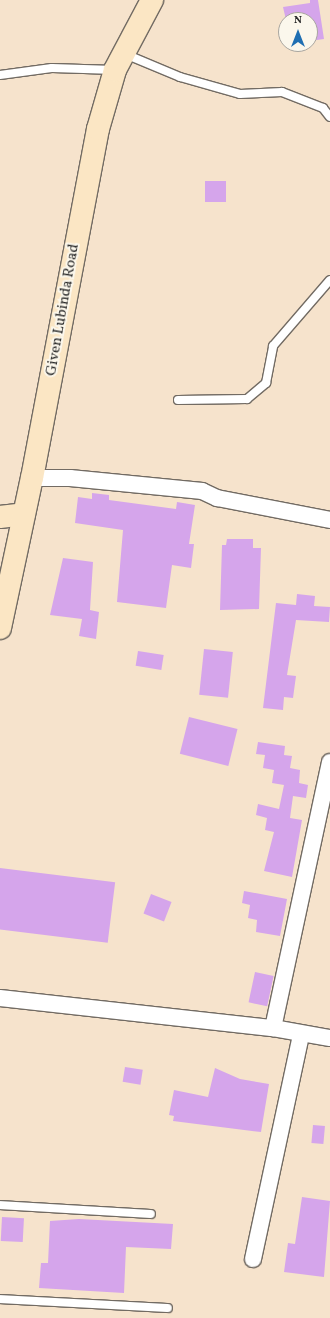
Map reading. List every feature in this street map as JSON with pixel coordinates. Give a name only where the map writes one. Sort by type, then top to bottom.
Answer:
[{"type":"street","name":"Given Lubinda Road","points":[[0,628],[32,478],[84,196],[104,104],[120,62],[152,0]]},
{"type":"street","points":[[32,478],[70,478],[202,491],[217,498],[330,520]]},
{"type":"street","points":[[0,517],[24,514]]},
{"type":"street","points":[[273,1028],[330,762]]},
{"type":"street","points":[[0,998],[273,1028],[301,1035],[330,1038]]},
{"type":"street","points":[[253,1259],[301,1035]]},
{"type":"lane","points":[[0,75],[52,68],[120,62],[240,94],[282,92],[322,108],[330,117]]},
{"type":"lane","points":[[178,400],[247,399],[266,383],[273,346],[330,280]]},
{"type":"lane","points":[[0,1206],[151,1214]]},
{"type":"lane","points":[[0,1299],[168,1308]]},
{"type":"building","points":[[310,0],[318,0],[324,39],[318,40],[318,12],[284,12],[283,7],[310,3]]},
{"type":"building","points":[[205,181],[226,181],[226,202],[205,202]]},
{"type":"building","points":[[92,493],[109,495],[109,500],[176,509],[177,502],[195,505],[189,544],[194,544],[191,568],[172,565],[166,608],[117,602],[123,530],[75,523],[78,497],[92,499]]},
{"type":"building","points":[[227,539],[253,539],[253,548],[261,548],[259,609],[220,610],[222,545],[226,545]]},
{"type":"building","points":[[63,558],[93,562],[90,610],[99,612],[96,639],[79,636],[82,619],[50,615]]},
{"type":"building","points":[[297,594],[315,596],[314,606],[330,607],[329,622],[296,620],[287,675],[296,676],[293,698],[284,697],[283,710],[263,708],[276,603],[296,605]]},
{"type":"building","points":[[204,649],[233,652],[228,698],[199,695]]},
{"type":"building","points":[[138,651],[164,655],[161,670],[136,666]]},
{"type":"building","points":[[189,717],[238,729],[228,766],[180,754]]},
{"type":"building","points":[[258,742],[285,746],[284,755],[292,756],[290,768],[300,770],[299,783],[308,785],[306,798],[293,796],[290,818],[302,820],[292,877],[264,871],[274,832],[265,830],[267,818],[256,815],[258,804],[279,809],[284,785],[272,783],[274,770],[263,768],[265,755],[256,754]]},
{"type":"building","points":[[0,868],[115,882],[108,943],[0,929]]},
{"type":"building","points":[[244,891],[287,899],[280,936],[256,932],[257,920],[248,918],[250,905],[242,903]]},
{"type":"building","points":[[151,894],[172,902],[164,921],[143,914]]},
{"type":"building","points":[[255,972],[274,976],[267,1006],[249,1002]]},
{"type":"building","points":[[125,1067],[143,1070],[140,1085],[123,1082]]},
{"type":"building","points":[[215,1068],[240,1079],[269,1084],[261,1132],[173,1121],[174,1116],[169,1115],[174,1090],[208,1097]]},
{"type":"building","points":[[313,1125],[325,1126],[323,1144],[311,1143]]},
{"type":"building","points":[[302,1197],[330,1201],[324,1277],[284,1272],[288,1243],[295,1244]]},
{"type":"building","points":[[2,1217],[24,1218],[23,1242],[1,1241]]},
{"type":"building","points":[[79,1219],[173,1224],[171,1249],[126,1247],[124,1293],[39,1288],[41,1263],[48,1263],[50,1221]]}]
